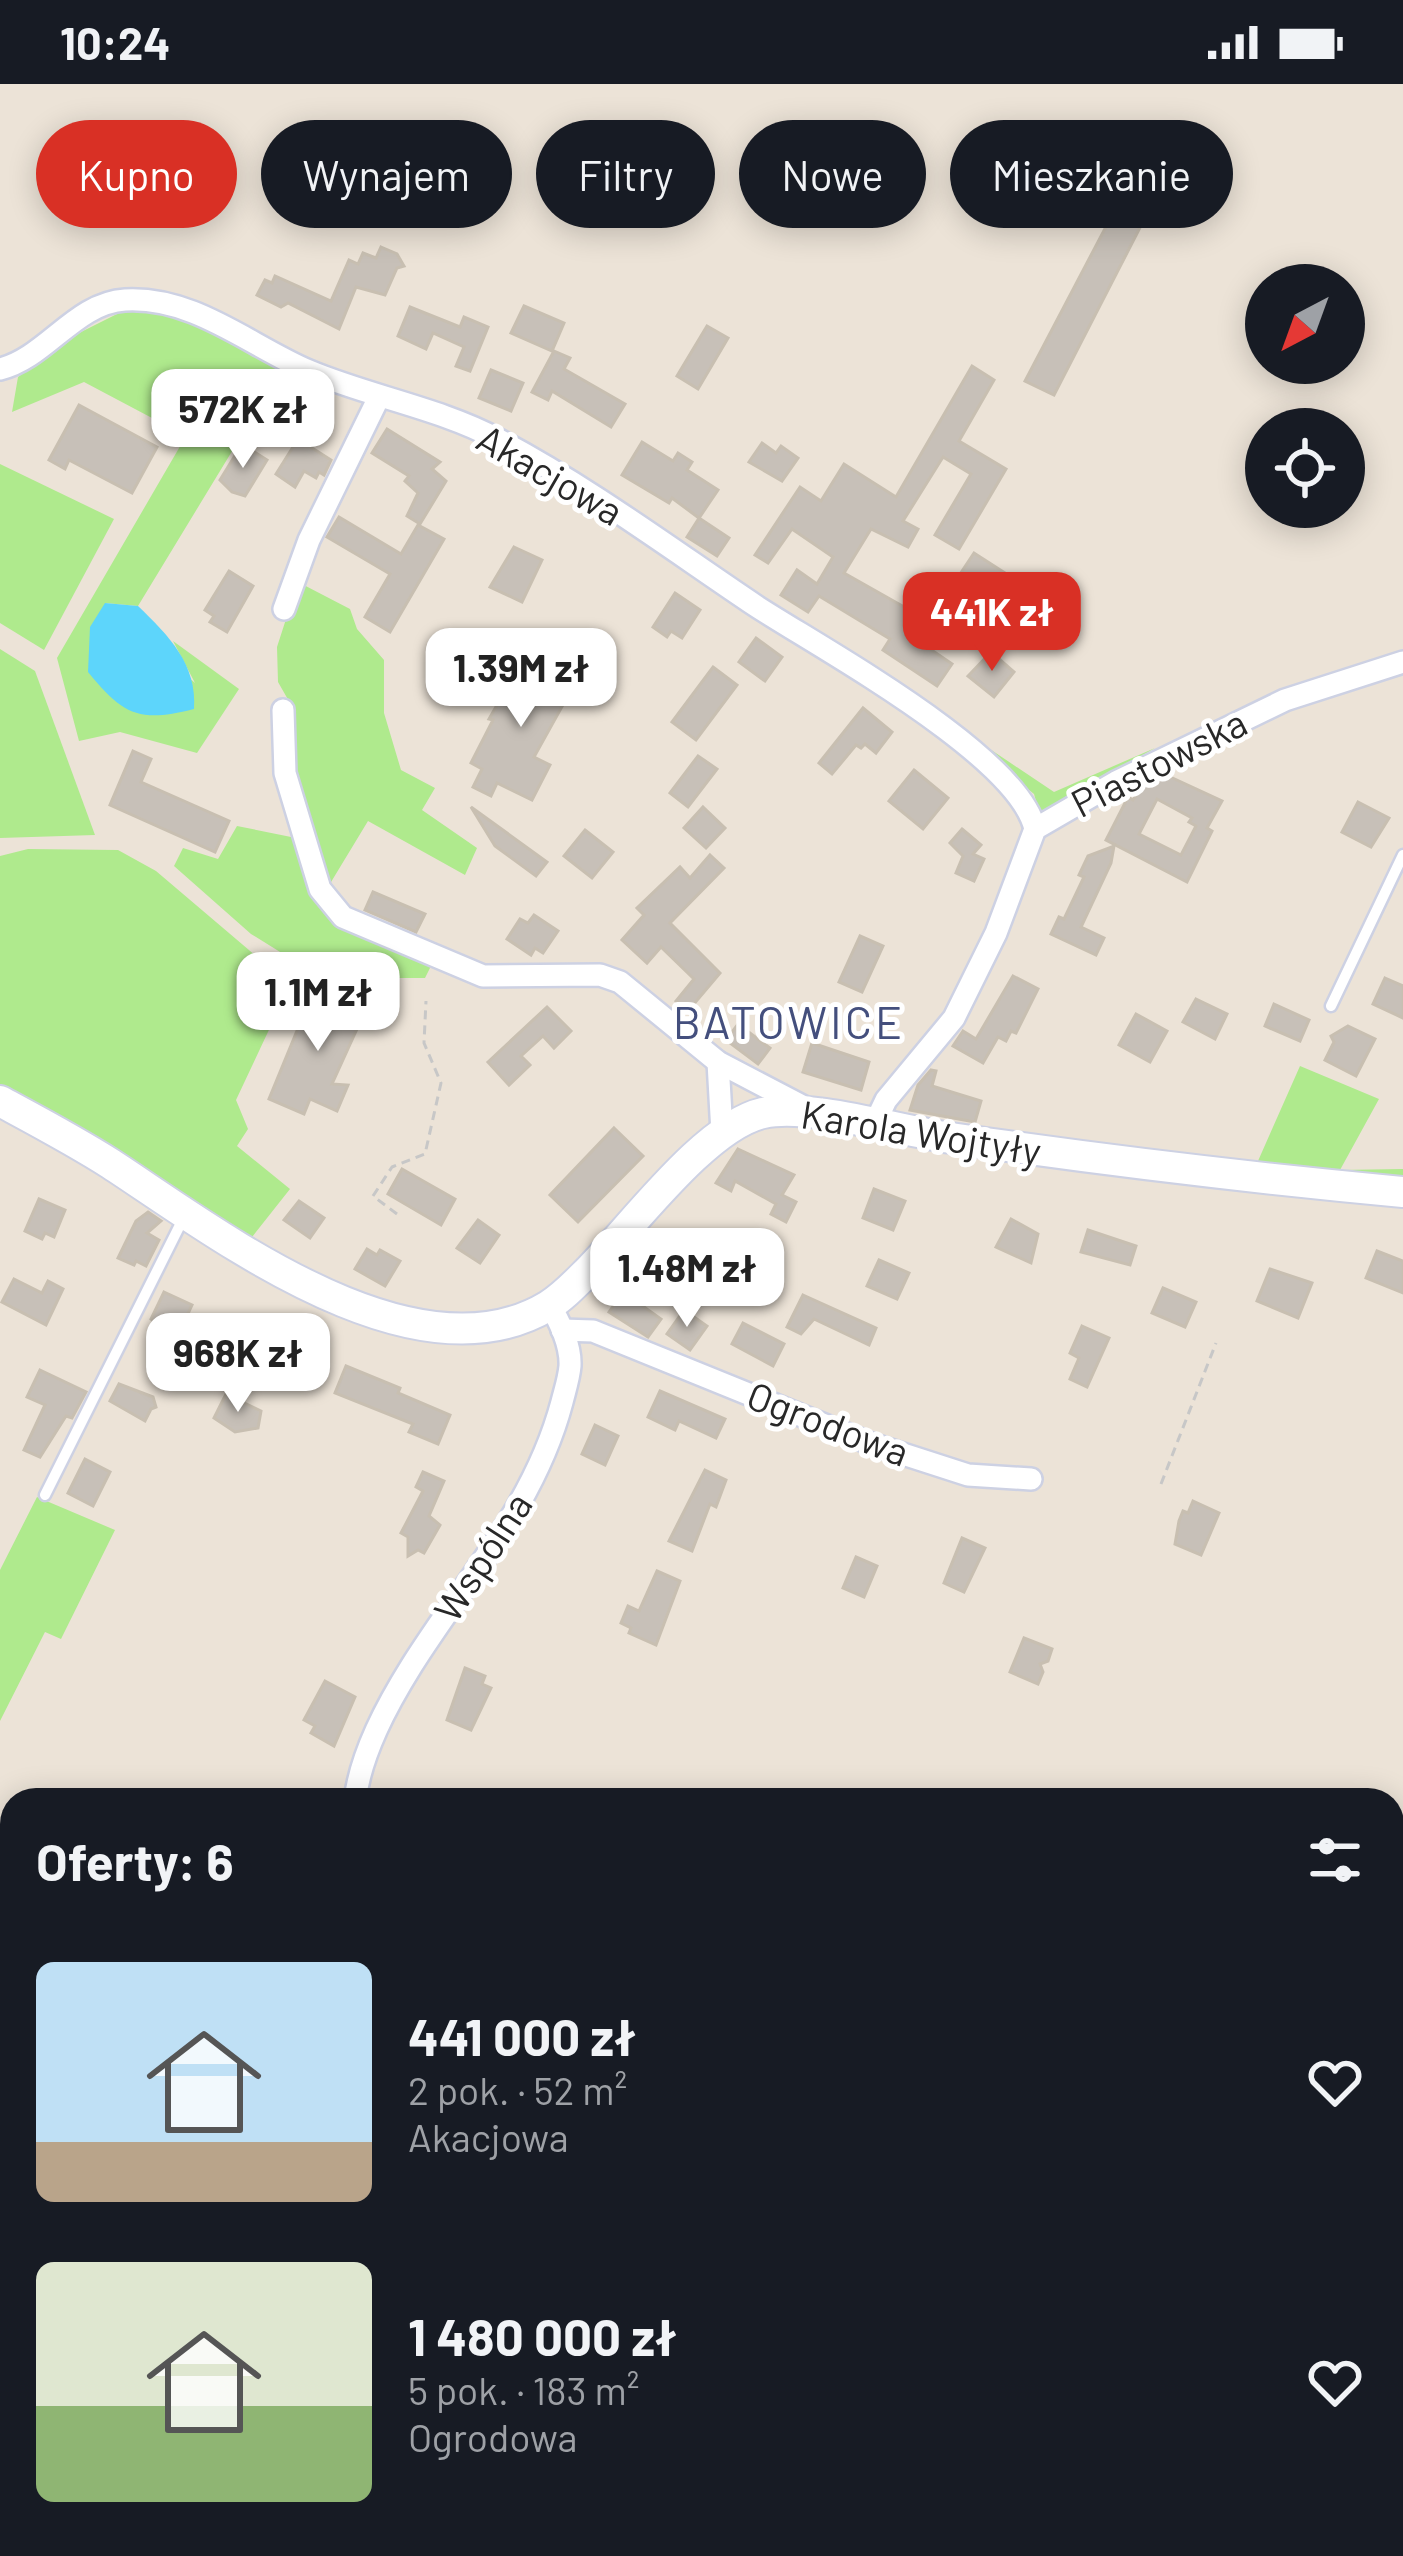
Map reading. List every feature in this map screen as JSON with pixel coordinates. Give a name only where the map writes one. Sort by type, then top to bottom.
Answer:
[{"type":"street","name":"Akacjowa","points":[[0,369],[30,355],[88,314],[125,300],[179,307],[309,371],[493,436],[586,491],[922,712],[991,768],[1023,801],[1035,829]]},
{"type":"street","points":[[284,609],[309,540],[380,397]]},
{"type":"street","name":"Piastowska","points":[[874,1125],[886,1100],[954,1018],[996,933],[1035,829],[1115,782],[1285,700],[1403,662]]},
{"type":"street","points":[[284,710],[285,773],[320,889],[343,917],[483,976],[600,975],[620,982],[718,1062],[819,1115]]},
{"type":"street","points":[[718,1062],[722,1133]]},
{"type":"street","name":"Karola Wojtyły","points":[[0,1101],[317,1292],[416,1323],[465,1328],[556,1318],[722,1133],[763,1113],[819,1115],[1084,1157],[1403,1192]]},
{"type":"street","name":"Ogrodowa","points":[[556,1318],[869,1442],[968,1475],[1030,1479]]},
{"type":"street","name":"Wspólna","points":[[356,1788],[398,1688],[492,1553],[536,1473],[557,1421],[570,1367],[556,1318]]},
{"type":"lane","points":[[1330,1006],[1403,855]]},
{"type":"lane","points":[[45,1495],[185,1215]]},
{"type":"path","points":[[397,1214],[374,1196],[392,1167],[425,1154],[441,1083],[424,1043],[426,1001]]},
{"type":"path","points":[[1161,1484],[1216,1343]]},
{"type":"green space","points":[[125,310],[178,313],[282,369],[138,606],[105,603],[195,683],[173,641],[239,689],[197,753],[120,732],[79,741],[57,658],[186,436],[84,382],[12,412],[18,377],[69,338]]},
{"type":"green space","points":[[0,464],[114,519],[44,650],[0,623]]},
{"type":"green space","points":[[298,582],[350,609],[357,629],[384,660],[384,713],[401,770],[435,788],[422,810],[477,848],[465,875],[368,821],[328,887],[291,772],[290,703],[278,682],[277,647]]},
{"type":"green space","points":[[0,649],[35,671],[95,835],[0,838]]},
{"type":"green space","points":[[933,711],[1054,792],[1155,748],[1040,815],[1034,794]]},
{"type":"green space","points":[[237,826],[296,838],[316,900],[330,920],[433,962],[425,978],[395,978],[397,1004],[346,989],[251,934],[174,866],[183,848],[218,859]]},
{"type":"green space","points":[[28,849],[118,850],[156,871],[290,985],[236,1100],[248,1129],[237,1146],[290,1189],[245,1246],[0,1095],[0,856]]},
{"type":"green space","points":[[1300,1066],[1379,1099],[1340,1170],[1258,1161]]},
{"type":"green space","points":[[1403,1169],[1403,1176],[1344,1170]]},
{"type":"green space","points":[[37,1497],[115,1530],[61,1639],[45,1632],[0,1721],[0,1570]]},
{"type":"water","points":[[105,603],[138,606],[170,640],[191,678],[194,709],[159,715],[134,712],[112,698],[88,672],[90,627]]},
{"type":"building","points":[[1105,228],[1140,228],[1054,395],[1025,381]]},
{"type":"building","points":[[381,247],[397,254],[404,266],[397,268],[385,295],[356,287],[339,329],[288,303],[281,307],[257,295],[265,280],[272,283],[275,276],[331,301],[349,260],[358,264],[363,253],[376,258]]},
{"type":"building","points":[[524,306],[564,323],[552,351],[511,333]]},
{"type":"building","points":[[410,307],[460,327],[464,317],[488,327],[470,371],[456,366],[464,347],[433,333],[426,349],[398,336]]},
{"type":"building","points":[[707,326],[728,338],[698,389],[677,376]]},
{"type":"building","points":[[554,351],[570,358],[564,369],[625,404],[611,427],[552,391],[548,400],[532,392]]},
{"type":"building","points":[[972,366],[994,380],[959,441],[1006,469],[959,549],[935,535],[971,474],[943,457],[903,521],[918,529],[908,547],[871,529],[844,573],[929,621],[974,553],[1008,575],[991,600],[970,592],[930,649],[952,664],[937,686],[883,650],[890,639],[819,596],[808,612],[781,595],[797,570],[817,584],[833,557],[792,529],[768,563],[755,555],[800,487],[821,501],[844,464],[896,497]]},
{"type":"building","points":[[491,370],[523,383],[511,411],[479,398]]},
{"type":"building","points":[[79,405],[157,447],[132,493],[69,460],[65,469],[49,460]]},
{"type":"building","points":[[387,429],[440,462],[432,469],[446,481],[420,524],[407,516],[418,493],[405,481],[409,476],[372,453]]},
{"type":"building","points":[[298,439],[331,460],[324,475],[319,472],[316,478],[304,471],[295,487],[276,474]]},
{"type":"building","points":[[642,442],[673,461],[678,453],[692,462],[687,470],[718,490],[699,518],[672,498],[669,503],[622,475]]},
{"type":"building","points":[[762,443],[776,453],[781,446],[798,458],[782,481],[749,462]]},
{"type":"building","points":[[242,444],[267,460],[245,496],[232,492],[220,480]]},
{"type":"building","points":[[339,517],[401,554],[418,525],[444,539],[390,632],[365,617],[390,574],[327,537]]},
{"type":"building","points":[[699,518],[729,538],[717,556],[687,537]]},
{"type":"building","points":[[514,547],[542,560],[522,602],[490,587]]},
{"type":"building","points":[[229,571],[253,586],[227,632],[210,622],[214,616],[205,610]]},
{"type":"building","points":[[675,593],[700,610],[682,638],[671,631],[667,637],[653,627]]},
{"type":"building","points":[[756,638],[782,657],[765,681],[739,662]]},
{"type":"building","points":[[991,652],[1014,672],[994,697],[968,676]]},
{"type":"building","points":[[525,656],[575,683],[534,757],[550,765],[532,800],[497,783],[491,796],[473,787],[482,769],[471,763],[493,720],[489,719]]},
{"type":"building","points":[[713,667],[737,685],[696,740],[672,722]]},
{"type":"building","points":[[863,708],[892,732],[876,753],[865,744],[856,745],[832,774],[819,763]]},
{"type":"building","points":[[133,751],[151,759],[141,782],[229,821],[215,852],[110,805]]},
{"type":"building","points":[[698,756],[717,769],[688,807],[670,793]]},
{"type":"building","points":[[914,770],[948,798],[923,829],[889,801]]},
{"type":"building","points":[[1166,775],[1222,801],[1187,882],[1106,840],[1128,797],[1133,800],[1142,786]],"holes":[[[1157,799],[1192,818],[1189,822],[1196,826],[1181,855],[1139,834]]]},
{"type":"building","points":[[1358,802],[1389,818],[1371,847],[1342,832]]},
{"type":"building","points":[[471,807],[547,862],[536,876],[495,846]]},
{"type":"building","points":[[703,807],[725,828],[706,848],[684,828]]},
{"type":"building","points":[[962,829],[981,845],[973,854],[984,859],[974,881],[956,873],[963,856],[950,843]]},
{"type":"building","points":[[585,830],[613,852],[592,878],[564,856]]},
{"type":"building","points":[[1114,846],[1111,863],[1081,927],[1104,938],[1096,955],[1051,934],[1059,917],[1064,919],[1084,877],[1079,875],[1088,856]]},
{"type":"building","points":[[710,855],[724,868],[670,923],[720,973],[688,1011],[676,1001],[694,979],[661,947],[647,963],[622,940],[644,915],[637,908],[680,867],[690,878]]},
{"type":"building","points":[[373,892],[425,914],[416,932],[365,910]]},
{"type":"building","points":[[534,915],[558,931],[543,953],[535,948],[531,955],[507,939],[520,919],[528,923]]},
{"type":"building","points":[[860,936],[883,946],[862,992],[839,982]]},
{"type":"building","points":[[1013,976],[1038,989],[1016,1033],[1011,1031],[1006,1041],[998,1037],[983,1063],[953,1046],[963,1031],[976,1039]]},
{"type":"building","points":[[1385,978],[1403,986],[1403,1018],[1373,1004]]},
{"type":"building","points":[[315,987],[366,1009],[332,1084],[348,1085],[337,1111],[310,1099],[304,1114],[269,1099]]},
{"type":"building","points":[[1196,999],[1227,1014],[1215,1039],[1183,1022]]},
{"type":"building","points":[[1274,1004],[1309,1020],[1300,1041],[1265,1026]]},
{"type":"building","points":[[547,1007],[571,1031],[554,1048],[543,1036],[521,1056],[530,1065],[509,1085],[488,1062]]},
{"type":"building","points":[[1136,1014],[1167,1031],[1150,1062],[1119,1045]]},
{"type":"building","points":[[738,1024],[770,1048],[758,1064],[726,1040]]},
{"type":"building","points":[[1348,1026],[1375,1039],[1356,1076],[1325,1060],[1334,1042],[1331,1036]]},
{"type":"building","points":[[812,1043],[869,1062],[861,1090],[803,1072]]},
{"type":"building","points":[[931,1070],[936,1071],[932,1086],[981,1101],[975,1122],[910,1110],[918,1085]]},
{"type":"building","points":[[614,1128],[643,1156],[578,1222],[550,1195]]},
{"type":"building","points":[[738,1149],[794,1175],[782,1195],[796,1202],[786,1222],[771,1214],[776,1204],[735,1181],[731,1191],[716,1183]]},
{"type":"building","points":[[402,1169],[455,1199],[441,1225],[388,1194]]},
{"type":"building","points":[[874,1189],[905,1201],[893,1230],[863,1218]]},
{"type":"building","points":[[39,1199],[65,1210],[54,1237],[45,1233],[42,1239],[25,1231]]},
{"type":"building","points":[[299,1201],[324,1218],[310,1238],[284,1220]]},
{"type":"building","points":[[148,1212],[161,1221],[147,1233],[159,1240],[146,1266],[118,1258],[136,1221]]},
{"type":"building","points":[[1011,1219],[1038,1234],[1031,1263],[996,1247]]},
{"type":"building","points":[[478,1220],[499,1235],[480,1263],[457,1248]]},
{"type":"building","points":[[1088,1230],[1136,1246],[1130,1265],[1081,1252]]},
{"type":"building","points":[[367,1249],[400,1261],[385,1286],[355,1269]]},
{"type":"building","points":[[1377,1251],[1403,1261],[1403,1293],[1366,1278]]},
{"type":"building","points":[[879,1260],[909,1273],[897,1299],[867,1286]]},
{"type":"building","points":[[1270,1269],[1312,1283],[1298,1318],[1257,1301]]},
{"type":"building","points":[[14,1279],[42,1293],[48,1281],[63,1289],[46,1325],[2,1302]]},
{"type":"building","points":[[1163,1288],[1196,1302],[1185,1327],[1152,1313]]},
{"type":"building","points":[[164,1292],[192,1305],[173,1359],[155,1351],[165,1330],[151,1319]]},
{"type":"building","points":[[623,1292],[661,1319],[648,1337],[609,1312]]},
{"type":"building","points":[[803,1295],[876,1328],[869,1345],[814,1319],[801,1334],[787,1327]]},
{"type":"building","points":[[684,1310],[707,1326],[690,1350],[667,1334]]},
{"type":"building","points":[[743,1323],[784,1344],[773,1366],[732,1344]]},
{"type":"building","points":[[1082,1326],[1109,1338],[1087,1387],[1070,1379],[1079,1358],[1070,1353]]},
{"type":"building","points":[[346,1366],[450,1415],[438,1444],[409,1432],[413,1424],[335,1393]]},
{"type":"building","points":[[40,1370],[86,1392],[40,1457],[24,1450],[45,1405],[27,1397]]},
{"type":"building","points":[[119,1384],[153,1397],[156,1407],[145,1421],[110,1401]]},
{"type":"building","points":[[660,1391],[725,1419],[716,1438],[679,1421],[675,1430],[648,1417]]},
{"type":"building","points":[[226,1394],[261,1411],[258,1428],[235,1432],[214,1418]]},
{"type":"building","points":[[595,1425],[618,1436],[605,1465],[582,1454]]},
{"type":"building","points":[[85,1459],[110,1472],[93,1506],[68,1493]]},
{"type":"building","points":[[705,1470],[726,1480],[716,1507],[710,1504],[692,1551],[669,1541]]},
{"type":"building","points":[[423,1472],[444,1481],[429,1516],[440,1525],[424,1553],[418,1550],[408,1556],[408,1537],[401,1533],[423,1491],[416,1487]]},
{"type":"building","points":[[1193,1501],[1219,1513],[1201,1555],[1175,1544],[1183,1511],[1188,1513]]},
{"type":"building","points":[[962,1538],[985,1548],[964,1592],[944,1583]]},
{"type":"building","points":[[856,1557],[877,1566],[864,1597],[843,1588]]},
{"type":"building","points":[[657,1571],[680,1581],[656,1645],[629,1633],[631,1628],[621,1623],[628,1606],[639,1611]]},
{"type":"building","points":[[1024,1638],[1052,1649],[1048,1661],[1040,1664],[1043,1672],[1038,1684],[1010,1672]]},
{"type":"building","points":[[465,1668],[485,1676],[482,1684],[491,1688],[471,1730],[447,1720]]},
{"type":"building","points":[[325,1681],[355,1697],[334,1746],[311,1733],[315,1726],[304,1720]]},
{"type":"district","name":"BATOWICE","points":[[789,1023]]}]
